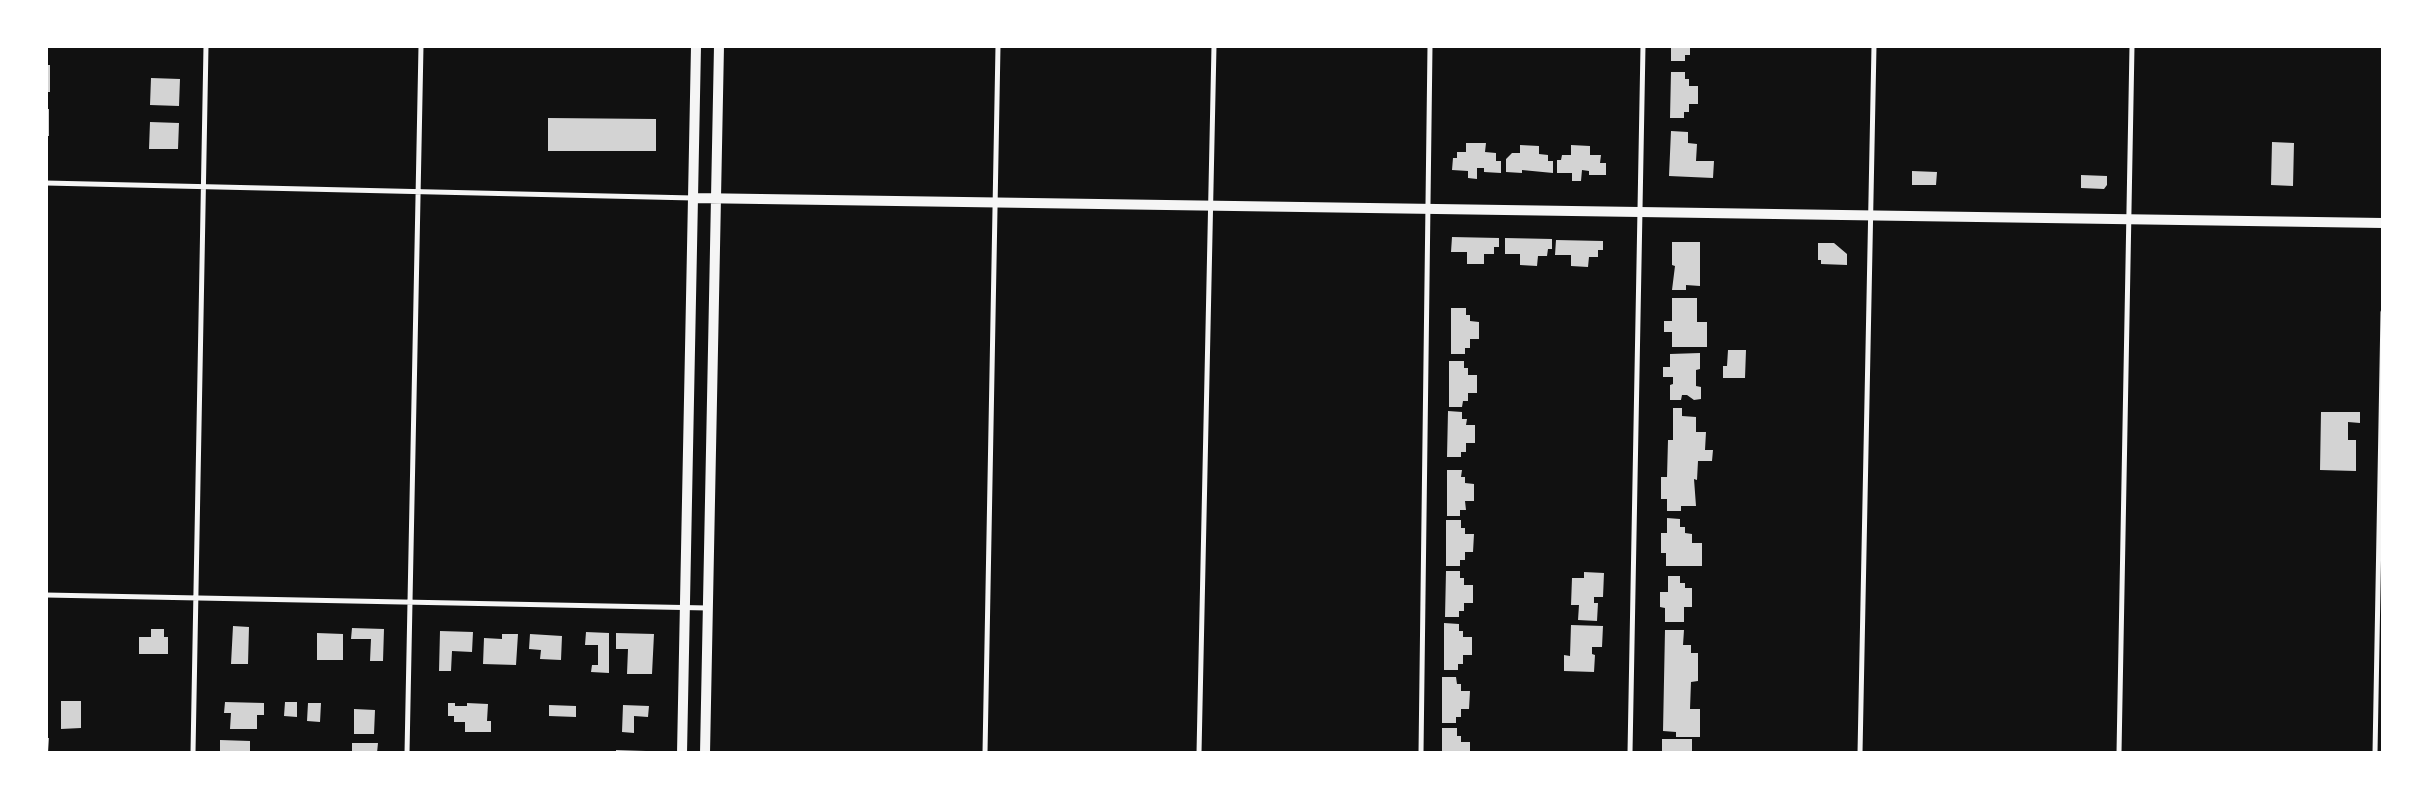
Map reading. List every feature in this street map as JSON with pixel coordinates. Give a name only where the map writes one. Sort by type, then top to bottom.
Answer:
[{"type":"main road","points":[[682,753],[696,46]]},
{"type":"main road","points":[[706,753],[719,46]]},
{"type":"main road","points":[[693,198],[2383,223]]},
{"type":"street","points":[[192,753],[206,46]]},
{"type":"street","points":[[407,753],[421,46]]},
{"type":"street","points":[[984,753],[998,46]]},
{"type":"street","points":[[1200,753],[1214,46]]},
{"type":"street","points":[[1421,753],[1430,46]]},
{"type":"street","points":[[1630,753],[1643,46]]},
{"type":"street","points":[[1860,753],[1874,46]]},
{"type":"street","points":[[2119,753],[2132,46]]},
{"type":"street","points":[[46,183],[693,198]]},
{"type":"street","points":[[2375,753],[2383,312]]},
{"type":"street","points":[[46,595],[708,608]]},
{"type":"building","points":[[1671,46],[1690,46],[1690,55],[1685,55],[1685,61],[1671,61]]},
{"type":"building","points":[[46,65],[50,65],[50,92],[46,92]]},
{"type":"building","points":[[1671,72],[1685,72],[1685,79],[1689,79],[1689,86],[1698,86],[1698,104],[1689,104],[1689,112],[1684,112],[1684,118],[1670,118]]},
{"type":"building","points":[[151,78],[180,79],[179,106],[150,105]]},
{"type":"building","points":[[46,109],[49,109],[49,136],[46,136]]},
{"type":"building","points":[[548,118],[656,119],[656,151],[548,151]]},
{"type":"building","points":[[150,122],[179,123],[178,149],[149,149]]},
{"type":"building","points":[[1671,131],[1688,132],[1688,143],[1697,144],[1696,161],[1714,161],[1713,178],[1669,176]]},
{"type":"building","points":[[2272,142],[2294,143],[2293,186],[2271,185]]},
{"type":"building","points":[[1466,143],[1486,143],[1485,152],[1496,153],[1496,161],[1501,161],[1501,173],[1484,172],[1484,168],[1477,168],[1477,179],[1468,178],[1468,171],[1452,170],[1453,158],[1457,158],[1457,152],[1466,152]]},
{"type":"building","points":[[1520,145],[1539,146],[1539,154],[1548,155],[1548,161],[1553,161],[1553,173],[1522,170],[1522,173],[1506,172],[1506,159],[1512,153],[1520,153]]},
{"type":"building","points":[[1571,145],[1590,146],[1590,155],[1601,155],[1600,163],[1606,163],[1606,175],[1589,175],[1589,171],[1582,170],[1581,181],[1572,181],[1572,173],[1557,173],[1557,160],[1561,160],[1562,155],[1571,155]]},
{"type":"building","points":[[1912,171],[1937,172],[1936,185],[1912,185]]},
{"type":"building","points":[[2081,175],[2107,176],[2107,185],[2104,189],[2081,188]]},
{"type":"building","points":[[1452,237],[1499,238],[1499,247],[1494,247],[1494,254],[1484,254],[1484,264],[1467,264],[1467,252],[1451,252]]},
{"type":"building","points":[[1505,238],[1552,239],[1552,249],[1548,249],[1547,256],[1538,256],[1537,266],[1520,265],[1520,254],[1505,254]]},
{"type":"building","points":[[1556,240],[1603,241],[1603,250],[1598,250],[1598,257],[1589,257],[1588,267],[1571,266],[1571,255],[1555,255]]},
{"type":"building","points":[[1672,242],[1700,242],[1700,286],[1686,285],[1686,290],[1672,290],[1675,266],[1672,265]]},
{"type":"building","points":[[1818,243],[1834,243],[1847,254],[1847,265],[1821,264],[1821,260],[1818,260]]},
{"type":"building","points":[[1672,298],[1697,298],[1697,322],[1707,322],[1707,347],[1672,347],[1672,332],[1664,332],[1664,321],[1672,321]]},
{"type":"building","points":[[1451,308],[1466,308],[1466,315],[1470,315],[1470,321],[1479,322],[1479,339],[1470,339],[1470,348],[1465,348],[1465,354],[1451,354]]},
{"type":"building","points":[[1728,350],[1746,350],[1745,378],[1723,378],[1723,366],[1727,366]]},
{"type":"building","points":[[1700,353],[1700,369],[1696,370],[1696,386],[1701,387],[1701,399],[1694,400],[1687,395],[1682,395],[1681,400],[1670,400],[1670,385],[1673,384],[1673,377],[1663,377],[1663,367],[1670,367],[1670,354]]},
{"type":"building","points":[[1449,361],[1464,361],[1464,368],[1468,368],[1468,375],[1477,375],[1477,393],[1468,393],[1468,401],[1463,401],[1462,407],[1449,407]]},
{"type":"building","points":[[1673,408],[1682,408],[1682,416],[1696,417],[1696,432],[1706,432],[1705,450],[1713,450],[1712,461],[1698,461],[1697,480],[1694,479],[1696,506],[1681,506],[1681,511],[1667,511],[1667,499],[1661,499],[1661,477],[1667,477],[1668,440],[1673,440]]},
{"type":"building","points":[[1448,411],[1462,412],[1462,419],[1467,419],[1466,425],[1475,425],[1475,443],[1466,443],[1466,452],[1461,452],[1461,457],[1447,457]]},
{"type":"building","points":[[2321,412],[2360,412],[2360,423],[2348,422],[2348,440],[2356,440],[2356,471],[2320,470]]},
{"type":"building","points":[[1447,470],[1462,470],[1461,477],[1465,477],[1465,483],[1474,484],[1474,501],[1465,501],[1466,510],[1460,510],[1460,516],[1447,516]]},
{"type":"building","points":[[1667,518],[1680,519],[1680,527],[1685,527],[1685,533],[1692,534],[1692,543],[1702,543],[1702,566],[1666,566],[1666,553],[1661,553],[1661,533],[1667,533]]},
{"type":"building","points":[[1446,520],[1461,520],[1461,528],[1465,528],[1465,534],[1474,534],[1473,552],[1465,552],[1465,560],[1460,560],[1460,566],[1446,566]]},
{"type":"building","points":[[1446,571],[1460,571],[1460,578],[1464,578],[1464,585],[1473,585],[1473,603],[1464,603],[1464,611],[1459,611],[1459,617],[1445,617]]},
{"type":"building","points":[[1584,572],[1604,573],[1603,597],[1594,597],[1594,603],[1598,603],[1597,621],[1578,620],[1579,605],[1571,605],[1572,578],[1584,578]]},
{"type":"building","points":[[1668,576],[1680,576],[1680,583],[1685,583],[1685,588],[1692,588],[1692,607],[1684,607],[1684,622],[1665,622],[1665,608],[1660,607],[1660,592],[1668,592]]},
{"type":"building","points":[[1444,623],[1459,624],[1459,631],[1463,631],[1463,637],[1472,637],[1472,655],[1463,655],[1463,664],[1458,664],[1458,670],[1444,670]]},
{"type":"building","points":[[1571,625],[1603,626],[1602,647],[1592,647],[1592,654],[1595,655],[1594,672],[1564,671],[1564,655],[1570,656]]},
{"type":"building","points":[[233,626],[249,627],[248,664],[231,664]]},
{"type":"building","points":[[352,628],[384,629],[383,661],[370,661],[371,639],[351,639]]},
{"type":"building","points":[[151,629],[164,629],[164,637],[168,637],[168,654],[139,654],[139,637],[151,637]]},
{"type":"building","points":[[1665,630],[1684,630],[1683,645],[1691,645],[1691,653],[1698,653],[1698,681],[1691,682],[1690,709],[1700,709],[1700,737],[1676,737],[1676,732],[1663,731]]},
{"type":"building","points":[[440,631],[473,632],[472,652],[452,651],[451,671],[439,671]]},
{"type":"building","points":[[586,632],[609,633],[609,673],[591,672],[592,665],[598,665],[598,645],[585,645]]},
{"type":"building","points":[[317,633],[343,634],[343,660],[317,660]]},
{"type":"building","points":[[616,633],[654,634],[652,674],[627,674],[628,649],[616,649]]},
{"type":"building","points":[[502,634],[518,634],[516,665],[483,664],[484,638],[502,639]]},
{"type":"building","points":[[530,634],[562,636],[561,660],[540,659],[541,650],[529,649]]},
{"type":"building","points":[[1442,677],[1456,677],[1457,684],[1461,684],[1461,691],[1470,691],[1469,709],[1461,709],[1461,717],[1456,717],[1456,723],[1442,723]]},
{"type":"building","points":[[61,701],[81,701],[81,728],[61,729]]},
{"type":"building","points":[[225,702],[264,703],[264,715],[257,715],[257,729],[230,729],[231,713],[224,713]]},
{"type":"building","points":[[285,702],[297,702],[297,717],[284,716]]},
{"type":"building","points":[[308,703],[321,703],[320,722],[307,721]]},
{"type":"building","points":[[448,703],[455,703],[455,706],[467,706],[467,703],[488,704],[487,721],[491,721],[491,732],[465,732],[465,722],[454,722],[454,716],[448,716]]},
{"type":"building","points":[[549,705],[576,706],[576,717],[549,716]]},
{"type":"building","points":[[623,705],[649,706],[648,717],[634,716],[634,733],[622,732]]},
{"type":"building","points":[[354,709],[375,710],[374,734],[354,734]]},
{"type":"building","points":[[1442,728],[1457,728],[1457,736],[1461,736],[1461,742],[1470,742],[1470,753],[1442,753]]},
{"type":"building","points":[[46,738],[49,738],[48,753],[46,753]]},
{"type":"building","points":[[1662,739],[1692,739],[1692,753],[1662,753]]},
{"type":"building","points":[[220,740],[250,741],[250,753],[220,753]]},
{"type":"building","points":[[352,743],[378,743],[377,753],[352,753]]},
{"type":"building","points":[[616,750],[646,751],[646,753],[616,753]]}]
